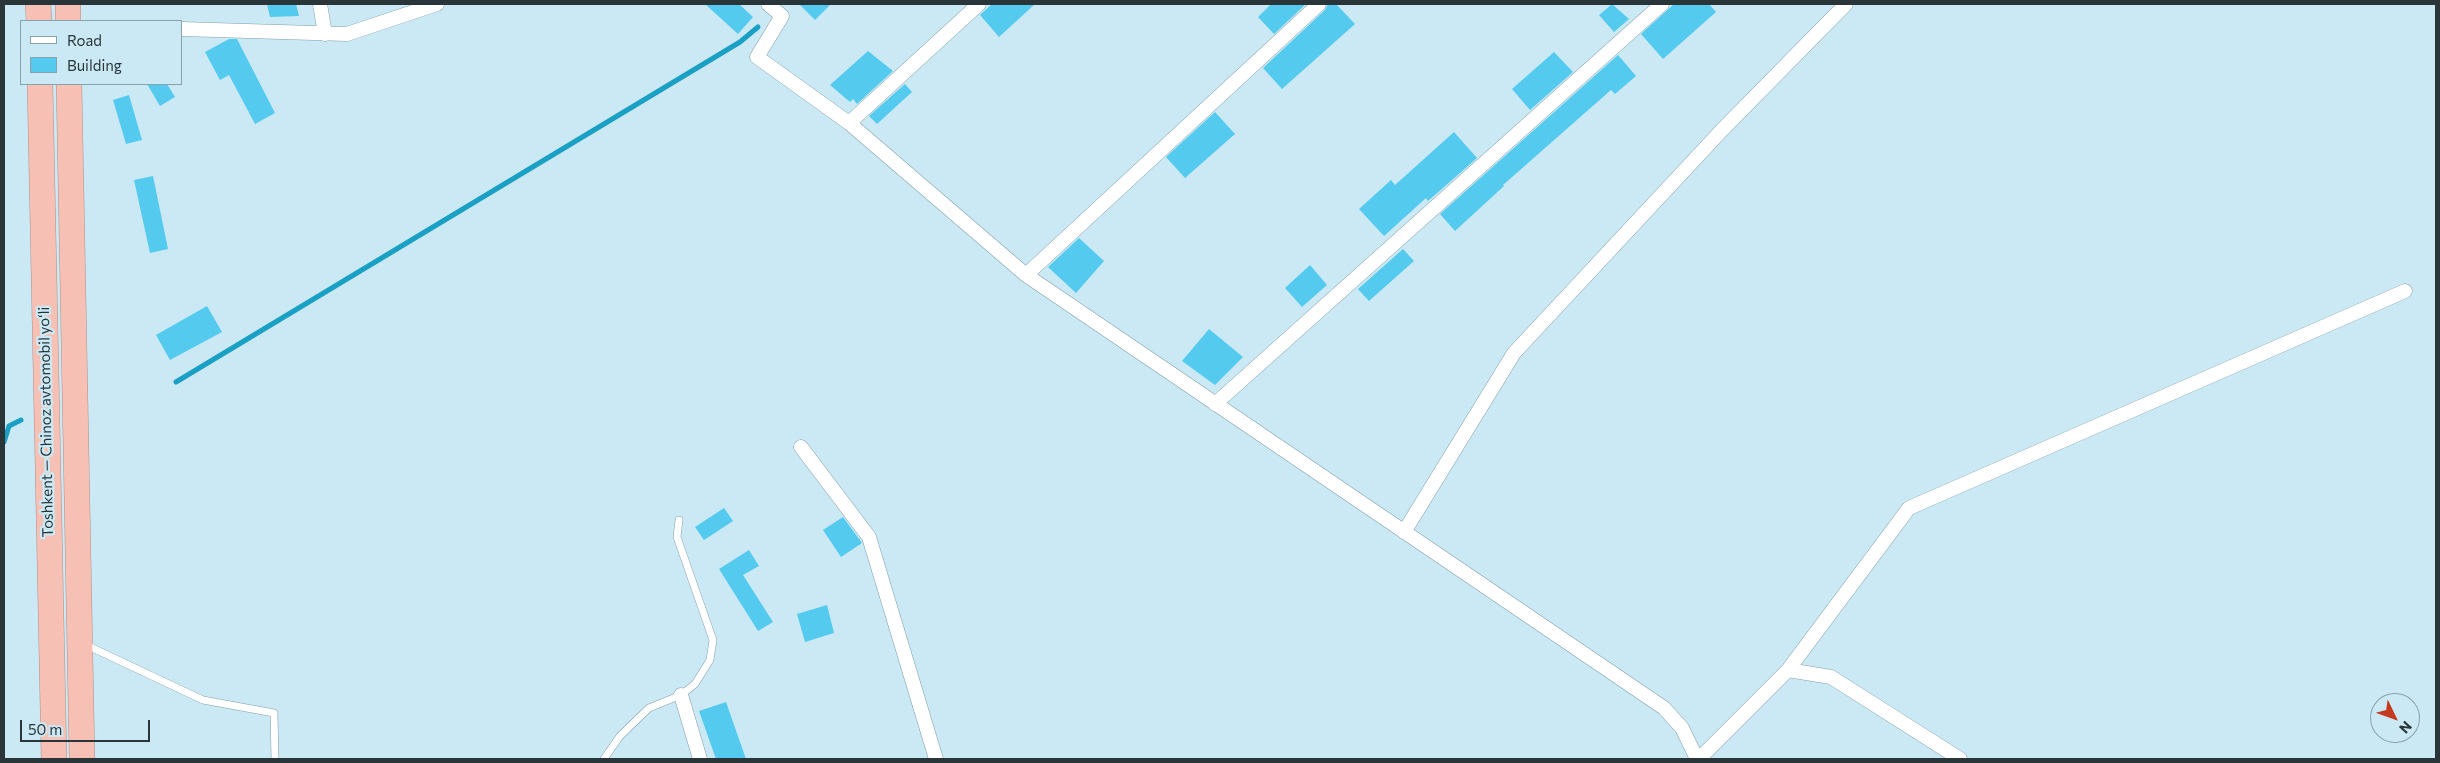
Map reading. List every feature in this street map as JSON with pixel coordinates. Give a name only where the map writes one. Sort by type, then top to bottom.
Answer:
[{"type":"highway","points":[[38,4],[39,20]]},
{"type":"highway","points":[[68,4],[68,20]]},
{"type":"highway","name":"Toshkent — Chinoz avtomobil yoʻli","points":[[40,85],[54,759]]},
{"type":"highway","name":"Toshkent — Chinoz avtomobil yoʻli","points":[[70,85],[82,759]]},
{"type":"street","points":[[320,4],[325,34]]},
{"type":"street","points":[[182,29],[347,34],[437,4]]},
{"type":"street","points":[[768,4],[782,16],[757,57],[849,123],[1026,275],[1664,708],[1682,728],[1698,759],[1788,670],[1909,508],[2405,291]]},
{"type":"street","points":[[849,123],[979,4]]},
{"type":"street","points":[[1026,275],[1319,4]]},
{"type":"street","points":[[1215,404],[1662,4]]},
{"type":"street","points":[[1404,532],[1514,353],[1722,130],[1846,4]]},
{"type":"street","points":[[801,446],[869,537],[936,759]]},
{"type":"street","points":[[1788,670],[1831,677],[1960,759]]},
{"type":"street","points":[[681,695],[700,759]]},
{"type":"lane","points":[[604,759],[620,736],[650,708],[681,695],[696,684],[710,660],[714,640],[677,537],[679,520]]},
{"type":"lane","points":[[80,642],[203,700],[274,713],[275,759]]},
{"type":"building","points":[[267,4],[296,4],[299,16],[270,17]]},
{"type":"building","points":[[705,4],[739,4],[753,17],[738,34]]},
{"type":"building","points":[[799,4],[831,4],[815,20]]},
{"type":"building","points":[[992,4],[1035,4],[999,37],[980,15]]},
{"type":"building","points":[[1271,4],[1306,4],[1274,34],[1258,17]]},
{"type":"building","points":[[1328,4],[1336,4],[1355,24],[1282,89],[1263,68],[1325,10]]},
{"type":"building","points":[[1612,4],[1629,19],[1614,32],[1599,15]]},
{"type":"building","points":[[1674,4],[1709,4],[1716,12],[1663,59],[1641,34]]},
{"type":"building","points":[[229,39],[237,39],[275,113],[255,124],[229,75],[220,80],[205,52]]},
{"type":"building","points":[[868,51],[893,71],[857,104],[853,99],[850,102],[830,85]]},
{"type":"building","points":[[1554,52],[1573,72],[1530,110],[1512,89]]},
{"type":"building","points":[[1618,55],[1636,76],[1615,94],[1611,90],[1503,185],[1455,231],[1440,214]]},
{"type":"building","points":[[905,84],[912,92],[877,124],[869,116]]},
{"type":"building","points":[[148,85],[168,85],[175,97],[160,106]]},
{"type":"building","points":[[129,95],[142,140],[126,144],[113,100]]},
{"type":"building","points":[[1215,112],[1235,134],[1185,178],[1166,157]]},
{"type":"building","points":[[1454,132],[1477,158],[1428,201],[1426,198],[1384,236],[1359,209],[1391,180],[1395,185]]},
{"type":"building","points":[[153,176],[168,249],[150,253],[134,180]]},
{"type":"building","points":[[1079,238],[1104,261],[1076,293],[1048,267]]},
{"type":"building","points":[[1403,249],[1414,261],[1369,301],[1358,289]]},
{"type":"building","points":[[1310,265],[1327,285],[1302,307],[1285,288]]},
{"type":"building","points":[[207,306],[222,332],[170,360],[156,335]]},
{"type":"building","points":[[1209,329],[1243,357],[1215,385],[1182,361]]},
{"type":"building","points":[[724,508],[733,521],[704,540],[695,527]]},
{"type":"building","points":[[843,517],[862,543],[841,557],[823,530]]},
{"type":"building","points":[[749,550],[759,566],[743,575],[773,622],[758,631],[719,569]]},
{"type":"building","points":[[827,605],[834,633],[805,642],[797,614]]},
{"type":"building","points":[[726,702],[746,759],[716,759],[699,711]]},
{"type":"waterway","points":[[176,382],[740,42],[758,27]]},
{"type":"waterway","points":[[4,442],[9,426],[21,420]]}]
